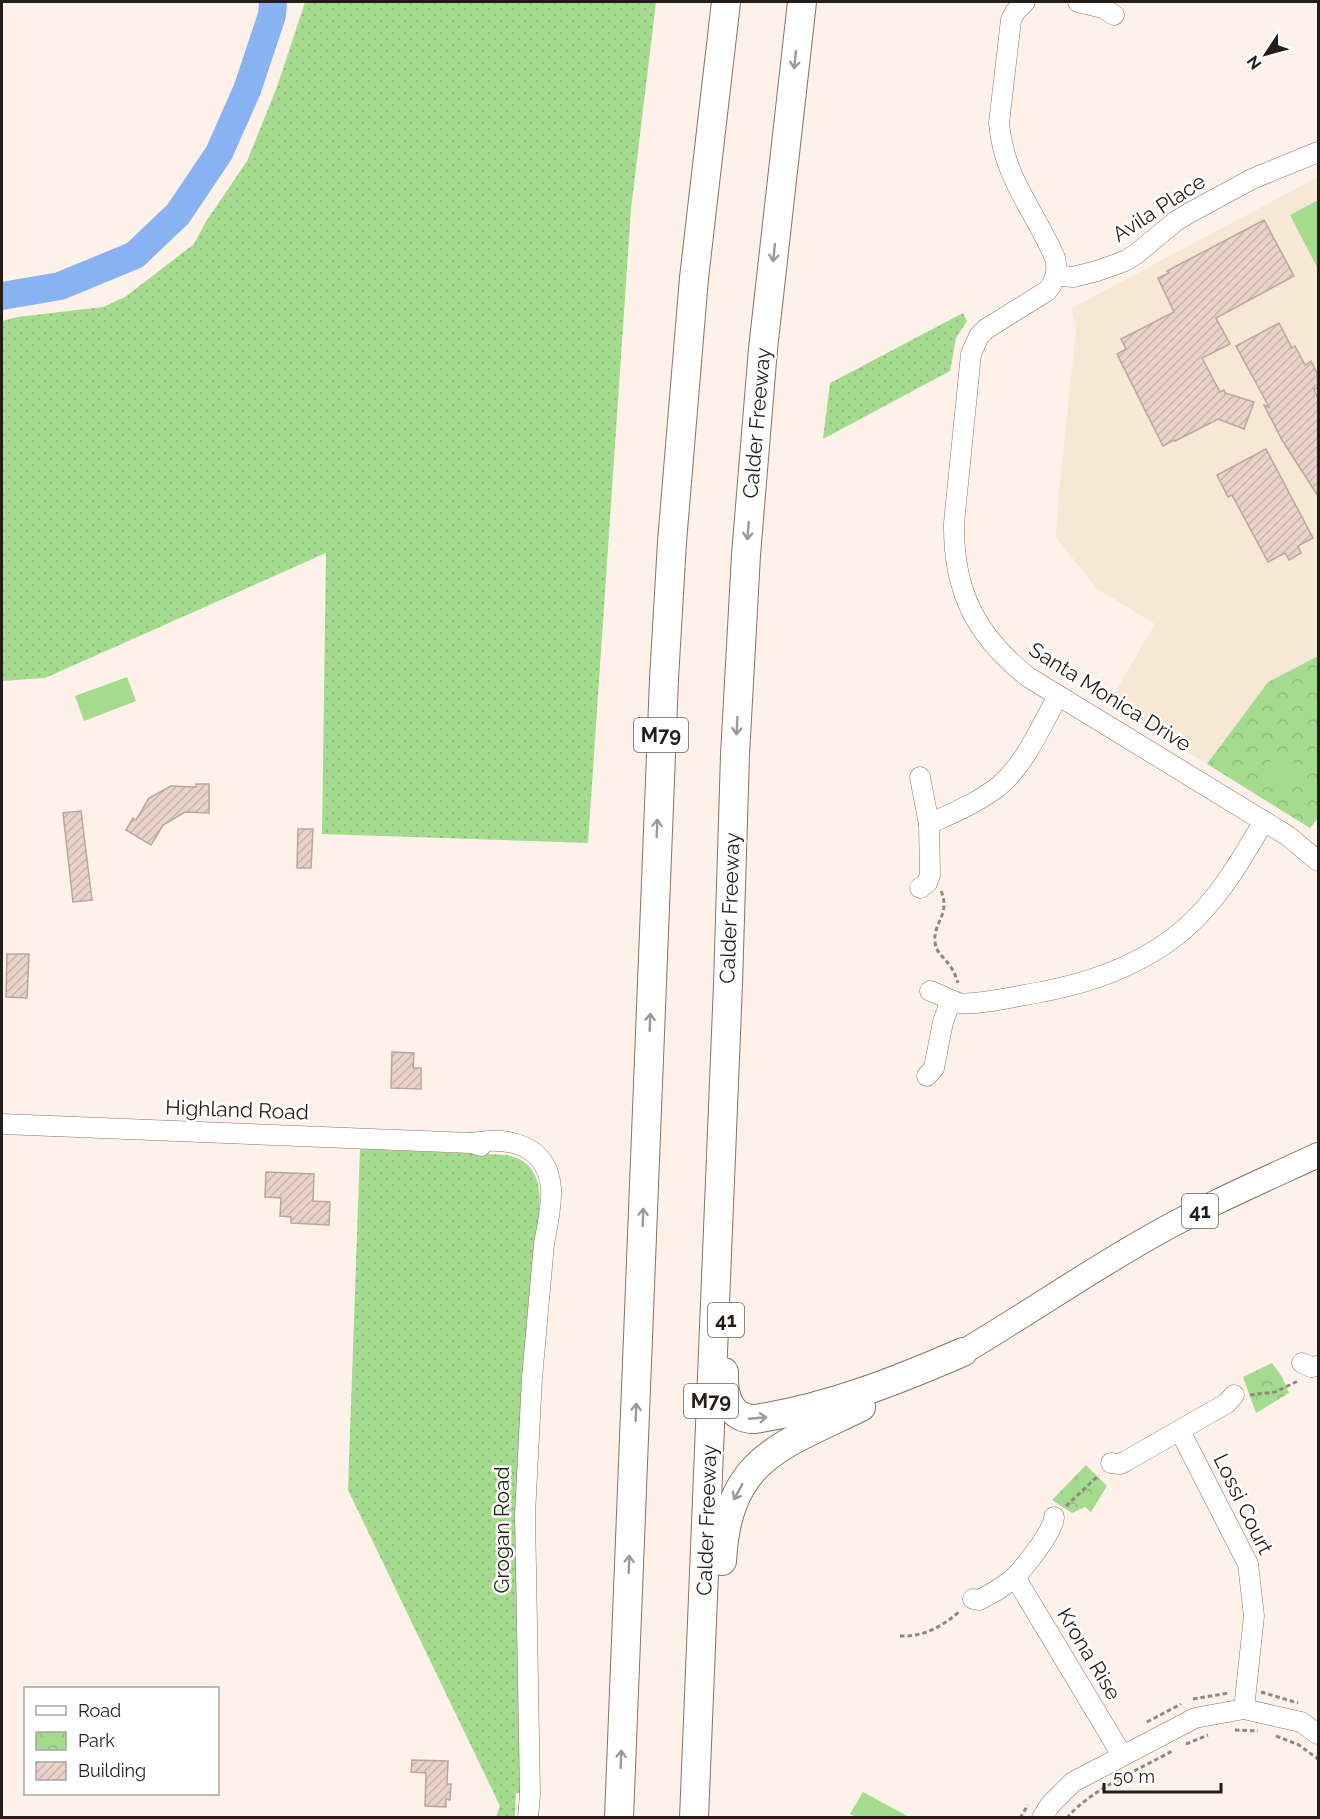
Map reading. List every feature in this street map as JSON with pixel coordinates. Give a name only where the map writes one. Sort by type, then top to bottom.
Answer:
[{"type":"highway","name":"M79","points":[[619,1818],[664,680],[673,531],[692,300],[726,2]]},
{"type":"highway","name":"Calder Freeway","points":[[694,1818],[728,984],[735,755],[746,555],[763,349],[802,2]]},
{"type":"highway","name":"41","points":[[728,984],[735,1019],[736,1059],[724,1387],[724,1394],[731,1407],[740,1416],[749,1419],[795,1411],[854,1395],[963,1353]]},
{"type":"highway","name":"41","points":[[710,1818],[723,1544],[726,1524],[736,1494],[759,1464],[779,1449],[893,1392],[963,1353]]},
{"type":"main road","name":"41","points":[[963,1353],[1085,1275],[1152,1236],[1239,1191],[1318,1155]]},
{"type":"main road","name":"41","points":[[1085,1275],[1157,1247],[1318,1173]]},
{"type":"street","points":[[1025,2],[1011,20],[999,123],[1007,165],[1054,258],[1057,266],[1056,275]]},
{"type":"street","points":[[1078,2],[1103,8],[1117,16]]},
{"type":"street","name":"Avila Place","points":[[1056,275],[1065,277],[1082,275],[1125,261],[1191,212],[1252,179],[1318,152]]},
{"type":"street","name":"Santa Monica Drive","points":[[1056,275],[1047,291],[986,328],[978,336],[973,346],[969,365],[954,523],[954,542],[960,583],[968,605],[987,638],[1013,665],[1058,696],[1264,820],[1318,861]]},
{"type":"street","points":[[929,824],[979,799],[1000,785],[1017,766],[1058,696]]},
{"type":"street","points":[[920,777],[929,824],[930,875],[924,885]]},
{"type":"street","points":[[930,991],[960,1003],[970,1003],[1072,986],[1094,980],[1136,962],[1166,943],[1199,915],[1230,875],[1264,820]]},
{"type":"street","points":[[927,1076],[934,1068],[943,1022],[951,1000]]},
{"type":"street","name":"Highland Road","points":[[2,1124],[471,1143],[487,1140],[516,1143],[529,1149],[535,1161]]},
{"type":"street","name":"Grogan Road","points":[[528,1818],[530,1794],[526,1493],[532,1378],[551,1192],[548,1174],[535,1161]]},
{"type":"street","points":[[1111,1463],[1120,1464],[1180,1431],[1227,1403],[1233,1395]]},
{"type":"street","name":"Lossi Court","points":[[1180,1431],[1248,1564],[1254,1616],[1244,1709]]},
{"type":"street","points":[[973,1599],[979,1600],[985,1597],[1015,1577],[1049,1532],[1054,1517]]},
{"type":"street","name":"Krona Rise","points":[[1015,1577],[1122,1755]]},
{"type":"street","points":[[1042,1818],[1050,1805],[1073,1782],[1195,1718],[1244,1709],[1301,1722],[1318,1734]]},
{"type":"path","points":[[924,885],[938,887],[945,902],[935,940],[938,951],[952,968],[958,985],[951,1000]]},
{"type":"path","points":[[1233,1395],[1275,1392],[1294,1383],[1311,1366]]},
{"type":"path","points":[[1054,1517],[1111,1463]]},
{"type":"path","points":[[900,1636],[928,1632],[950,1619],[973,1599]]},
{"type":"path","points":[[1234,1730],[1267,1732],[1299,1745],[1318,1759]]},
{"type":"path","points":[[1184,1745],[1215,1733]]},
{"type":"path","points":[[1067,1818],[1072,1811],[1095,1794],[1174,1750]]},
{"type":"shaded area","points":[[1318,177],[1318,656],[1268,682],[1207,764],[1108,704],[1155,624],[1096,588],[1056,537],[1076,329],[1072,308]]},
{"type":"green space","points":[[305,2],[656,2],[631,209],[588,843],[322,834],[326,553],[45,678],[2,681],[2,321],[17,317],[103,307],[125,297],[194,244],[205,223],[247,161],[277,87]]},
{"type":"green space","points":[[1318,200],[1318,269],[1290,215]]},
{"type":"green space","points":[[963,313],[967,321],[956,338],[950,371],[823,439],[830,383]]},
{"type":"green space","points":[[1318,656],[1318,818],[1310,828],[1207,764],[1268,682]]},
{"type":"green space","points":[[127,677],[136,701],[84,721],[75,696]]},
{"type":"green space","points":[[1281,754],[1292,760],[1296,769],[1299,783],[1292,789],[1282,789],[1270,780],[1268,771],[1270,764]]},
{"type":"green space","points":[[360,1149],[507,1155],[527,1164],[538,1184],[539,1220],[523,1386],[518,1474],[517,1611],[520,1793],[516,1793],[515,1817],[496,1817],[500,1806],[348,1490]]},
{"type":"green space","points":[[1272,1363],[1289,1393],[1256,1413],[1243,1377]]},
{"type":"green space","points":[[1086,1465],[1107,1486],[1091,1512],[1085,1507],[1072,1513],[1052,1500]]},
{"type":"green space","points":[[863,1792],[909,1817],[856,1817],[850,1814]]},
{"type":"building","points":[[1264,220],[1294,276],[1216,318],[1230,344],[1202,358],[1220,392],[1224,390],[1225,393],[1254,402],[1244,429],[1218,419],[1163,446],[1117,354],[1126,349],[1121,339],[1174,312],[1158,278],[1169,273],[1167,271]]},
{"type":"building","points":[[1279,323],[1292,348],[1295,346],[1305,365],[1311,361],[1318,375],[1318,387],[1314,390],[1318,398],[1318,496],[1282,440],[1264,405],[1269,407],[1236,346]]},
{"type":"building","points":[[1266,449],[1313,538],[1298,546],[1301,553],[1289,560],[1285,553],[1268,562],[1232,495],[1228,497],[1217,475]]},
{"type":"building","points":[[196,784],[209,784],[209,813],[185,812],[163,825],[151,845],[126,830],[133,818],[136,820],[149,798],[171,786],[196,787]]},
{"type":"building","points":[[81,811],[92,900],[73,902],[63,813]]},
{"type":"building","points":[[298,829],[313,829],[311,868],[297,868]]},
{"type":"building","points":[[7,954],[29,954],[27,998],[6,997]]},
{"type":"building","points":[[392,1052],[414,1053],[413,1068],[421,1068],[421,1089],[391,1088]]},
{"type":"building","points":[[266,1172],[314,1174],[313,1201],[330,1202],[329,1225],[291,1223],[291,1217],[280,1216],[281,1198],[265,1197]]},
{"type":"building","points":[[412,1760],[448,1761],[447,1784],[451,1784],[450,1800],[446,1799],[446,1807],[425,1806],[426,1773],[411,1772]]},
{"type":"waterway","points":[[2,296],[60,286],[135,255],[178,214],[219,153],[247,90],[272,15],[273,2]]}]
